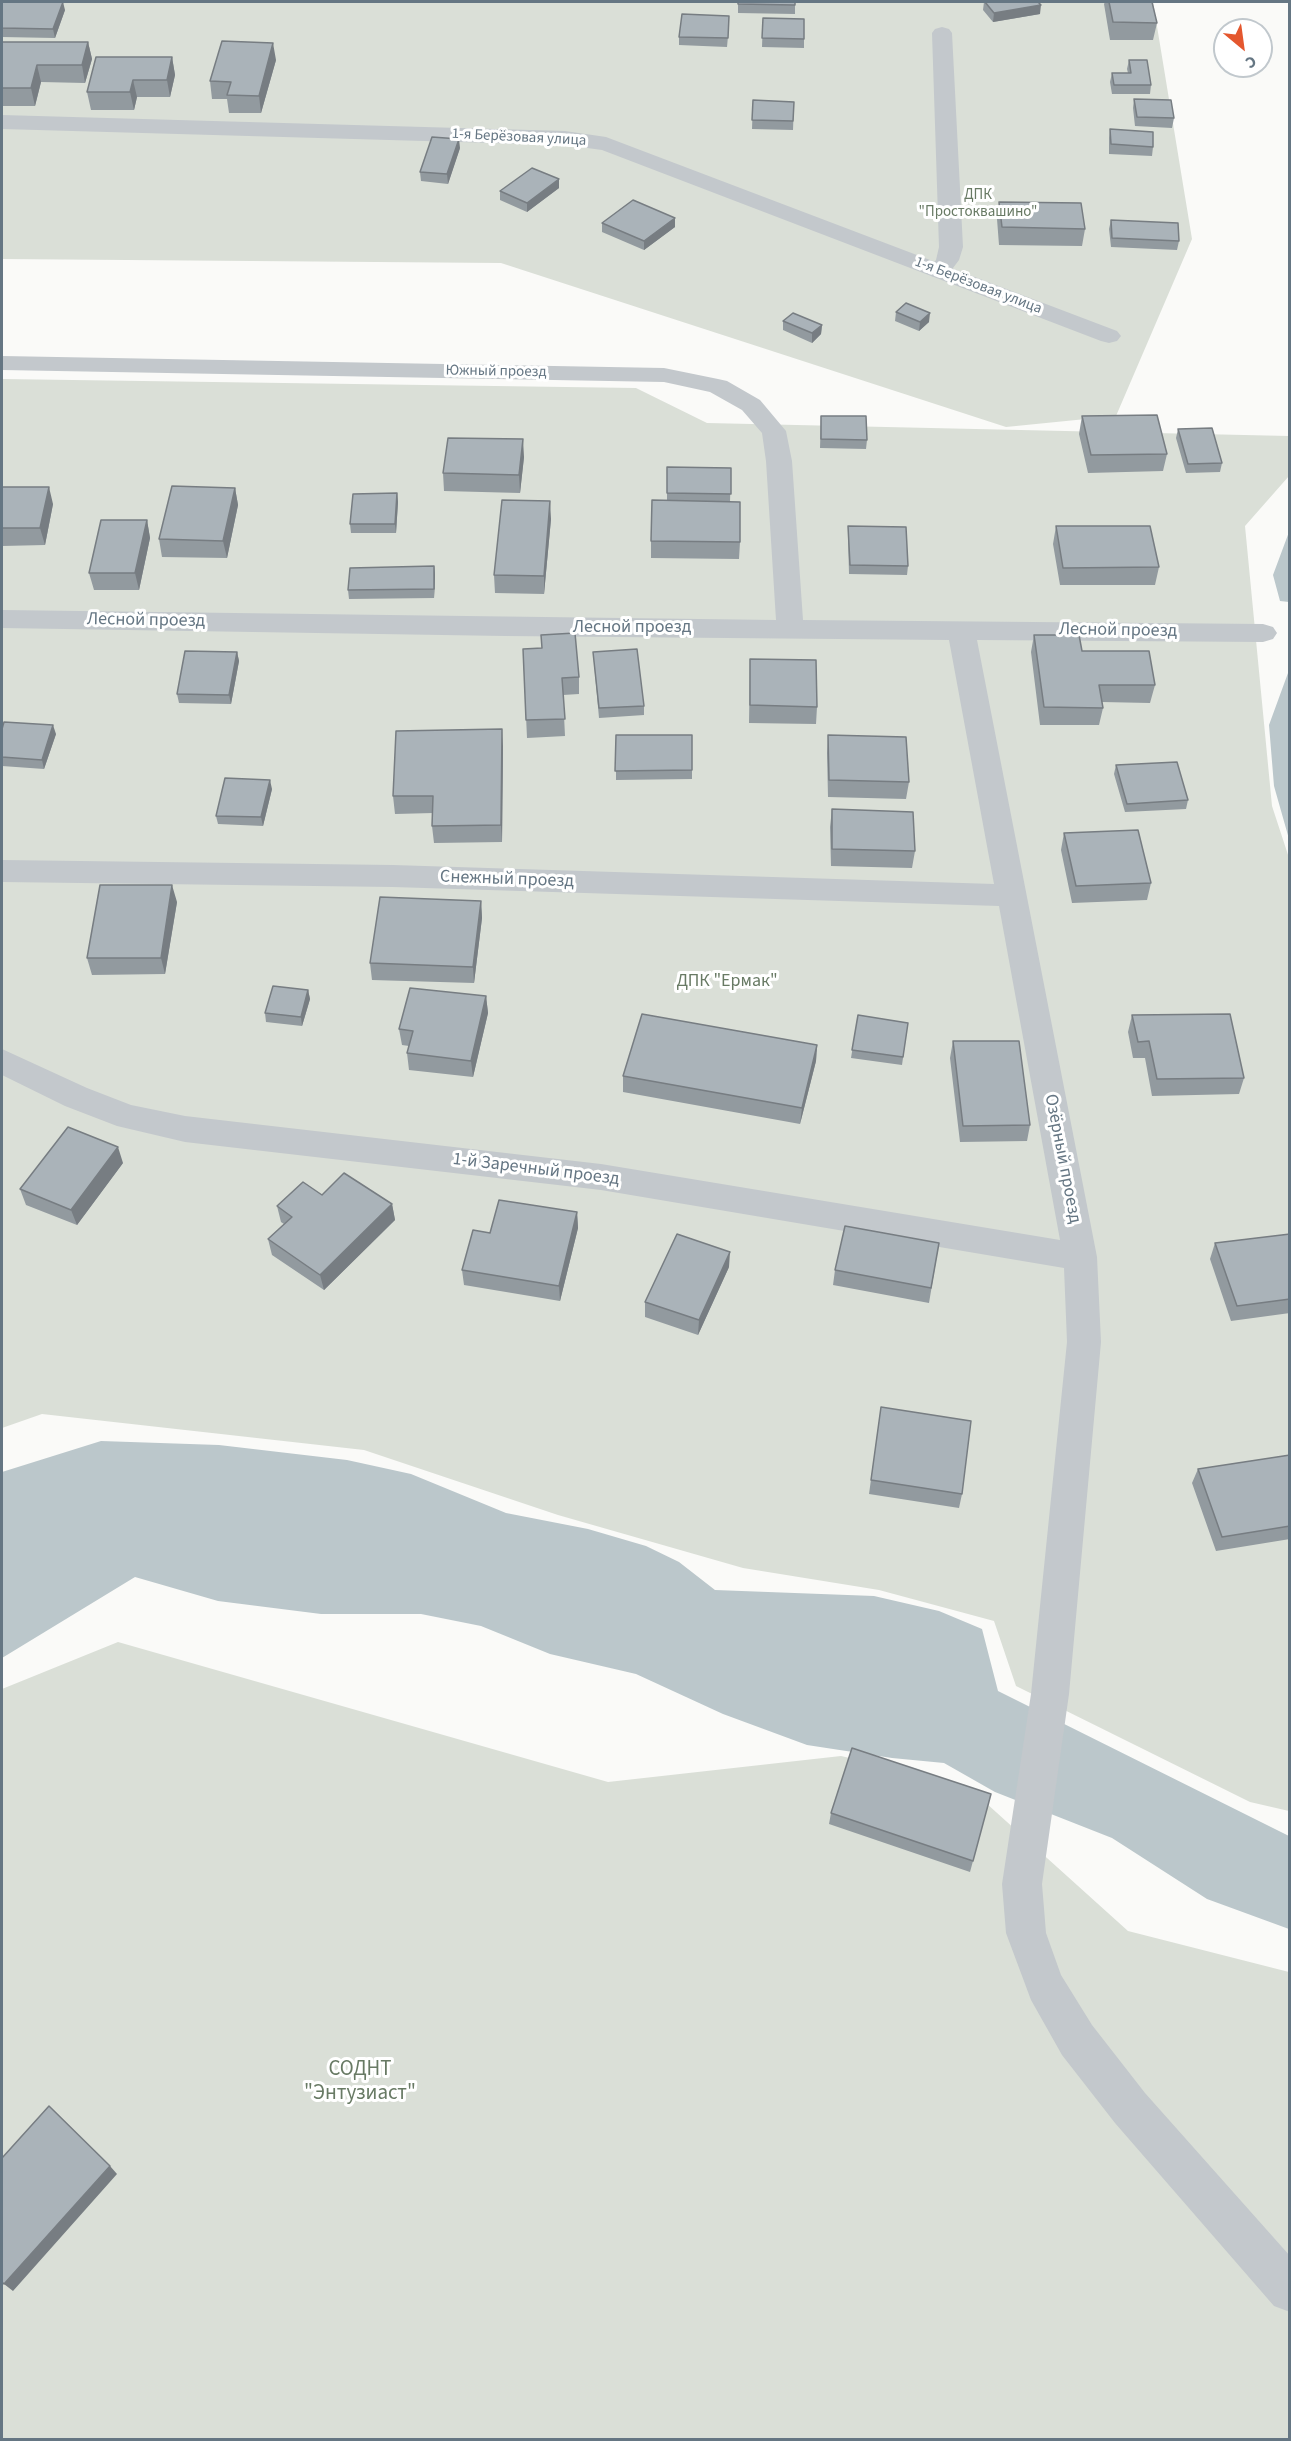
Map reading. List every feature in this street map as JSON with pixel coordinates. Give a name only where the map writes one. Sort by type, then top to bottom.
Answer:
[{"type":"street","points":[[939,272],[947,260],[951,247],[942,33]]},
{"type":"street","name":"1-я Берёзовая улица","points":[[2,122],[565,138],[606,144],[1109,336]]},
{"type":"street","name":"Южный проезд","points":[[2,363],[664,375],[718,386],[751,405],[774,431],[790,628]]},
{"type":"street","name":"Лесной проезд","points":[[2,619],[505,627],[1263,633]]},
{"type":"street","name":"Озёрный проезд","points":[[961,629],[1080,1257],[1084,1342],[1050,1694],[1022,1884],[1026,1933],[1050,1995],[1077,2040],[1130,2109],[1290,2290]]},
{"type":"street","name":"Снежный проезд","points":[[2,871],[393,876],[1012,895]]},
{"type":"street","name":"1-й Заречный проезд","points":[[2,1060],[76,1097],[128,1117],[185,1129],[601,1177],[1080,1257]]},
{"type":"green space","name":"ДПК \"Простоквашино\"","points":[[2,2],[1153,2],[1192,239],[1116,416],[1006,427],[501,263],[2,259]]},
{"type":"green space","name":"ДПК \"Ермак\"","points":[[2,379],[636,388],[707,423],[1289,436],[1289,476],[1245,526],[1272,806],[1290,861],[1289,1811],[1250,1802],[1016,1686],[994,1621],[879,1590],[743,1568],[558,1515],[364,1450],[42,1414],[2,1428]]},
{"type":"green space","name":"СОДНТ \"Энтузиаст\"","points":[[118,1642],[608,1782],[841,1756],[966,1785],[1128,1931],[1289,1972],[1289,2439],[2,2440],[2,1689]]},
{"type":"shaded area","points":[[1289,532],[1289,602],[1280,601],[1273,575]]},
{"type":"shaded area","points":[[1288,673],[1289,839],[1274,786],[1269,725]]},
{"type":"shaded area","points":[[101,1441],[219,1445],[347,1460],[411,1474],[506,1513],[588,1529],[646,1546],[679,1562],[715,1590],[874,1596],[939,1611],[982,1629],[998,1691],[1289,1836],[1289,1929],[1207,1899],[1112,1838],[995,1792],[944,1763],[892,1758],[807,1745],[723,1714],[636,1674],[550,1654],[481,1626],[421,1614],[321,1614],[218,1601],[135,1577],[2,1658],[2,1472]]},
{"type":"building","points":[[2,2],[63,2],[53,29],[2,28]]},
{"type":"building","points":[[738,2],[795,2],[795,5],[738,4]]},
{"type":"building","points":[[985,2],[1038,2],[1041,5],[994,13]]},
{"type":"building","points":[[1109,2],[1152,2],[1157,23],[1113,22]]},
{"type":"building","points":[[682,14],[729,16],[728,38],[679,37]]},
{"type":"building","points":[[763,18],[804,19],[804,39],[762,38]]},
{"type":"building","points":[[222,41],[273,43],[259,96],[227,95],[231,82],[210,81]]},
{"type":"building","points":[[2,42],[88,42],[82,65],[37,65],[31,88],[2,88]]},
{"type":"building","points":[[96,57],[172,57],[167,80],[133,80],[130,92],[87,92]]},
{"type":"building","points":[[1129,60],[1147,60],[1151,85],[1114,85],[1112,73],[1131,73]]},
{"type":"building","points":[[1134,99],[1171,100],[1174,118],[1137,117]]},
{"type":"building","points":[[753,100],[794,102],[793,121],[752,120]]},
{"type":"building","points":[[1110,129],[1153,132],[1153,147],[1111,144]]},
{"type":"building","points":[[432,137],[459,139],[447,174],[420,172]]},
{"type":"building","points":[[532,168],[559,179],[527,203],[500,191]]},
{"type":"building","points":[[633,200],[675,218],[644,241],[602,223]]},
{"type":"building","points":[[999,202],[1081,203],[1085,229],[1002,227]]},
{"type":"building","points":[[1111,220],[1178,223],[1179,241],[1112,238]]},
{"type":"building","points":[[906,303],[930,313],[920,322],[896,312]]},
{"type":"building","points":[[793,313],[822,325],[812,333],[783,321]]},
{"type":"building","points":[[1157,415],[1167,454],[1091,455],[1082,416]]},
{"type":"building","points":[[821,416],[866,416],[867,440],[821,439]]},
{"type":"building","points":[[1212,428],[1222,463],[1188,464],[1178,429]]},
{"type":"building","points":[[448,438],[523,439],[519,475],[443,473]]},
{"type":"building","points":[[667,467],[731,468],[731,494],[667,493]]},
{"type":"building","points":[[172,486],[235,488],[223,541],[159,539]]},
{"type":"building","points":[[2,487],[49,487],[40,528],[2,528]]},
{"type":"building","points":[[397,493],[395,524],[350,524],[353,494]]},
{"type":"building","points":[[502,500],[550,501],[544,576],[494,575]]},
{"type":"building","points":[[652,500],[740,502],[740,542],[651,541]]},
{"type":"building","points":[[101,520],[147,520],[135,573],[89,573]]},
{"type":"building","points":[[848,526],[906,527],[908,566],[850,565]]},
{"type":"building","points":[[1056,526],[1150,526],[1159,567],[1063,568]]},
{"type":"building","points":[[434,566],[434,589],[348,590],[350,568]]},
{"type":"building","points":[[575,633],[579,677],[562,678],[565,719],[526,720],[523,649],[542,648],[541,635]]},
{"type":"building","points":[[1034,635],[1079,635],[1082,651],[1149,651],[1155,685],[1099,685],[1103,708],[1044,707]]},
{"type":"building","points":[[637,649],[644,706],[599,708],[593,652]]},
{"type":"building","points":[[185,651],[237,652],[229,695],[177,694]]},
{"type":"building","points":[[750,659],[816,660],[817,707],[750,705]]},
{"type":"building","points":[[4,722],[53,725],[42,760],[2,757]]},
{"type":"building","points":[[502,729],[501,825],[432,826],[433,796],[393,796],[396,731]]},
{"type":"building","points":[[616,735],[692,735],[692,770],[615,771]]},
{"type":"building","points":[[828,735],[906,737],[909,782],[829,780]]},
{"type":"building","points":[[1177,762],[1188,800],[1127,804],[1116,765]]},
{"type":"building","points":[[225,778],[270,780],[261,817],[216,816]]},
{"type":"building","points":[[832,809],[913,812],[915,851],[832,849]]},
{"type":"building","points":[[1138,830],[1151,883],[1076,886],[1064,833]]},
{"type":"building","points":[[100,885],[172,885],[161,958],[87,958]]},
{"type":"building","points":[[380,897],[481,901],[473,967],[370,963]]},
{"type":"building","points":[[273,986],[308,990],[301,1017],[265,1013]]},
{"type":"building","points":[[410,988],[486,996],[471,1061],[407,1053],[413,1031],[399,1029]]},
{"type":"building","points":[[642,1014],[817,1045],[802,1108],[623,1076]]},
{"type":"building","points":[[1230,1014],[1244,1078],[1157,1079],[1149,1041],[1138,1042],[1132,1015]]},
{"type":"building","points":[[858,1015],[908,1023],[903,1057],[852,1050]]},
{"type":"building","points":[[953,1041],[1019,1041],[1030,1125],[963,1126]]},
{"type":"building","points":[[68,1127],[118,1147],[71,1210],[20,1189]]},
{"type":"building","points":[[344,1173],[392,1204],[320,1275],[268,1239],[292,1217],[277,1206],[303,1182],[322,1195]]},
{"type":"building","points":[[499,1200],[577,1212],[559,1286],[462,1270],[473,1230],[490,1233]]},
{"type":"building","points":[[845,1226],[939,1243],[931,1288],[835,1270]]},
{"type":"building","points":[[677,1234],[730,1252],[699,1320],[645,1302]]},
{"type":"building","points":[[1290,1234],[1290,1299],[1237,1306],[1215,1243]]},
{"type":"building","points":[[881,1407],[971,1421],[962,1494],[871,1480]]},
{"type":"building","points":[[1290,1455],[1290,1526],[1222,1537],[1198,1469]]},
{"type":"building","points":[[852,1748],[991,1794],[973,1861],[831,1813]]},
{"type":"building","points":[[49,2106],[110,2166],[4,2284],[2,2282],[2,2158]]}]
